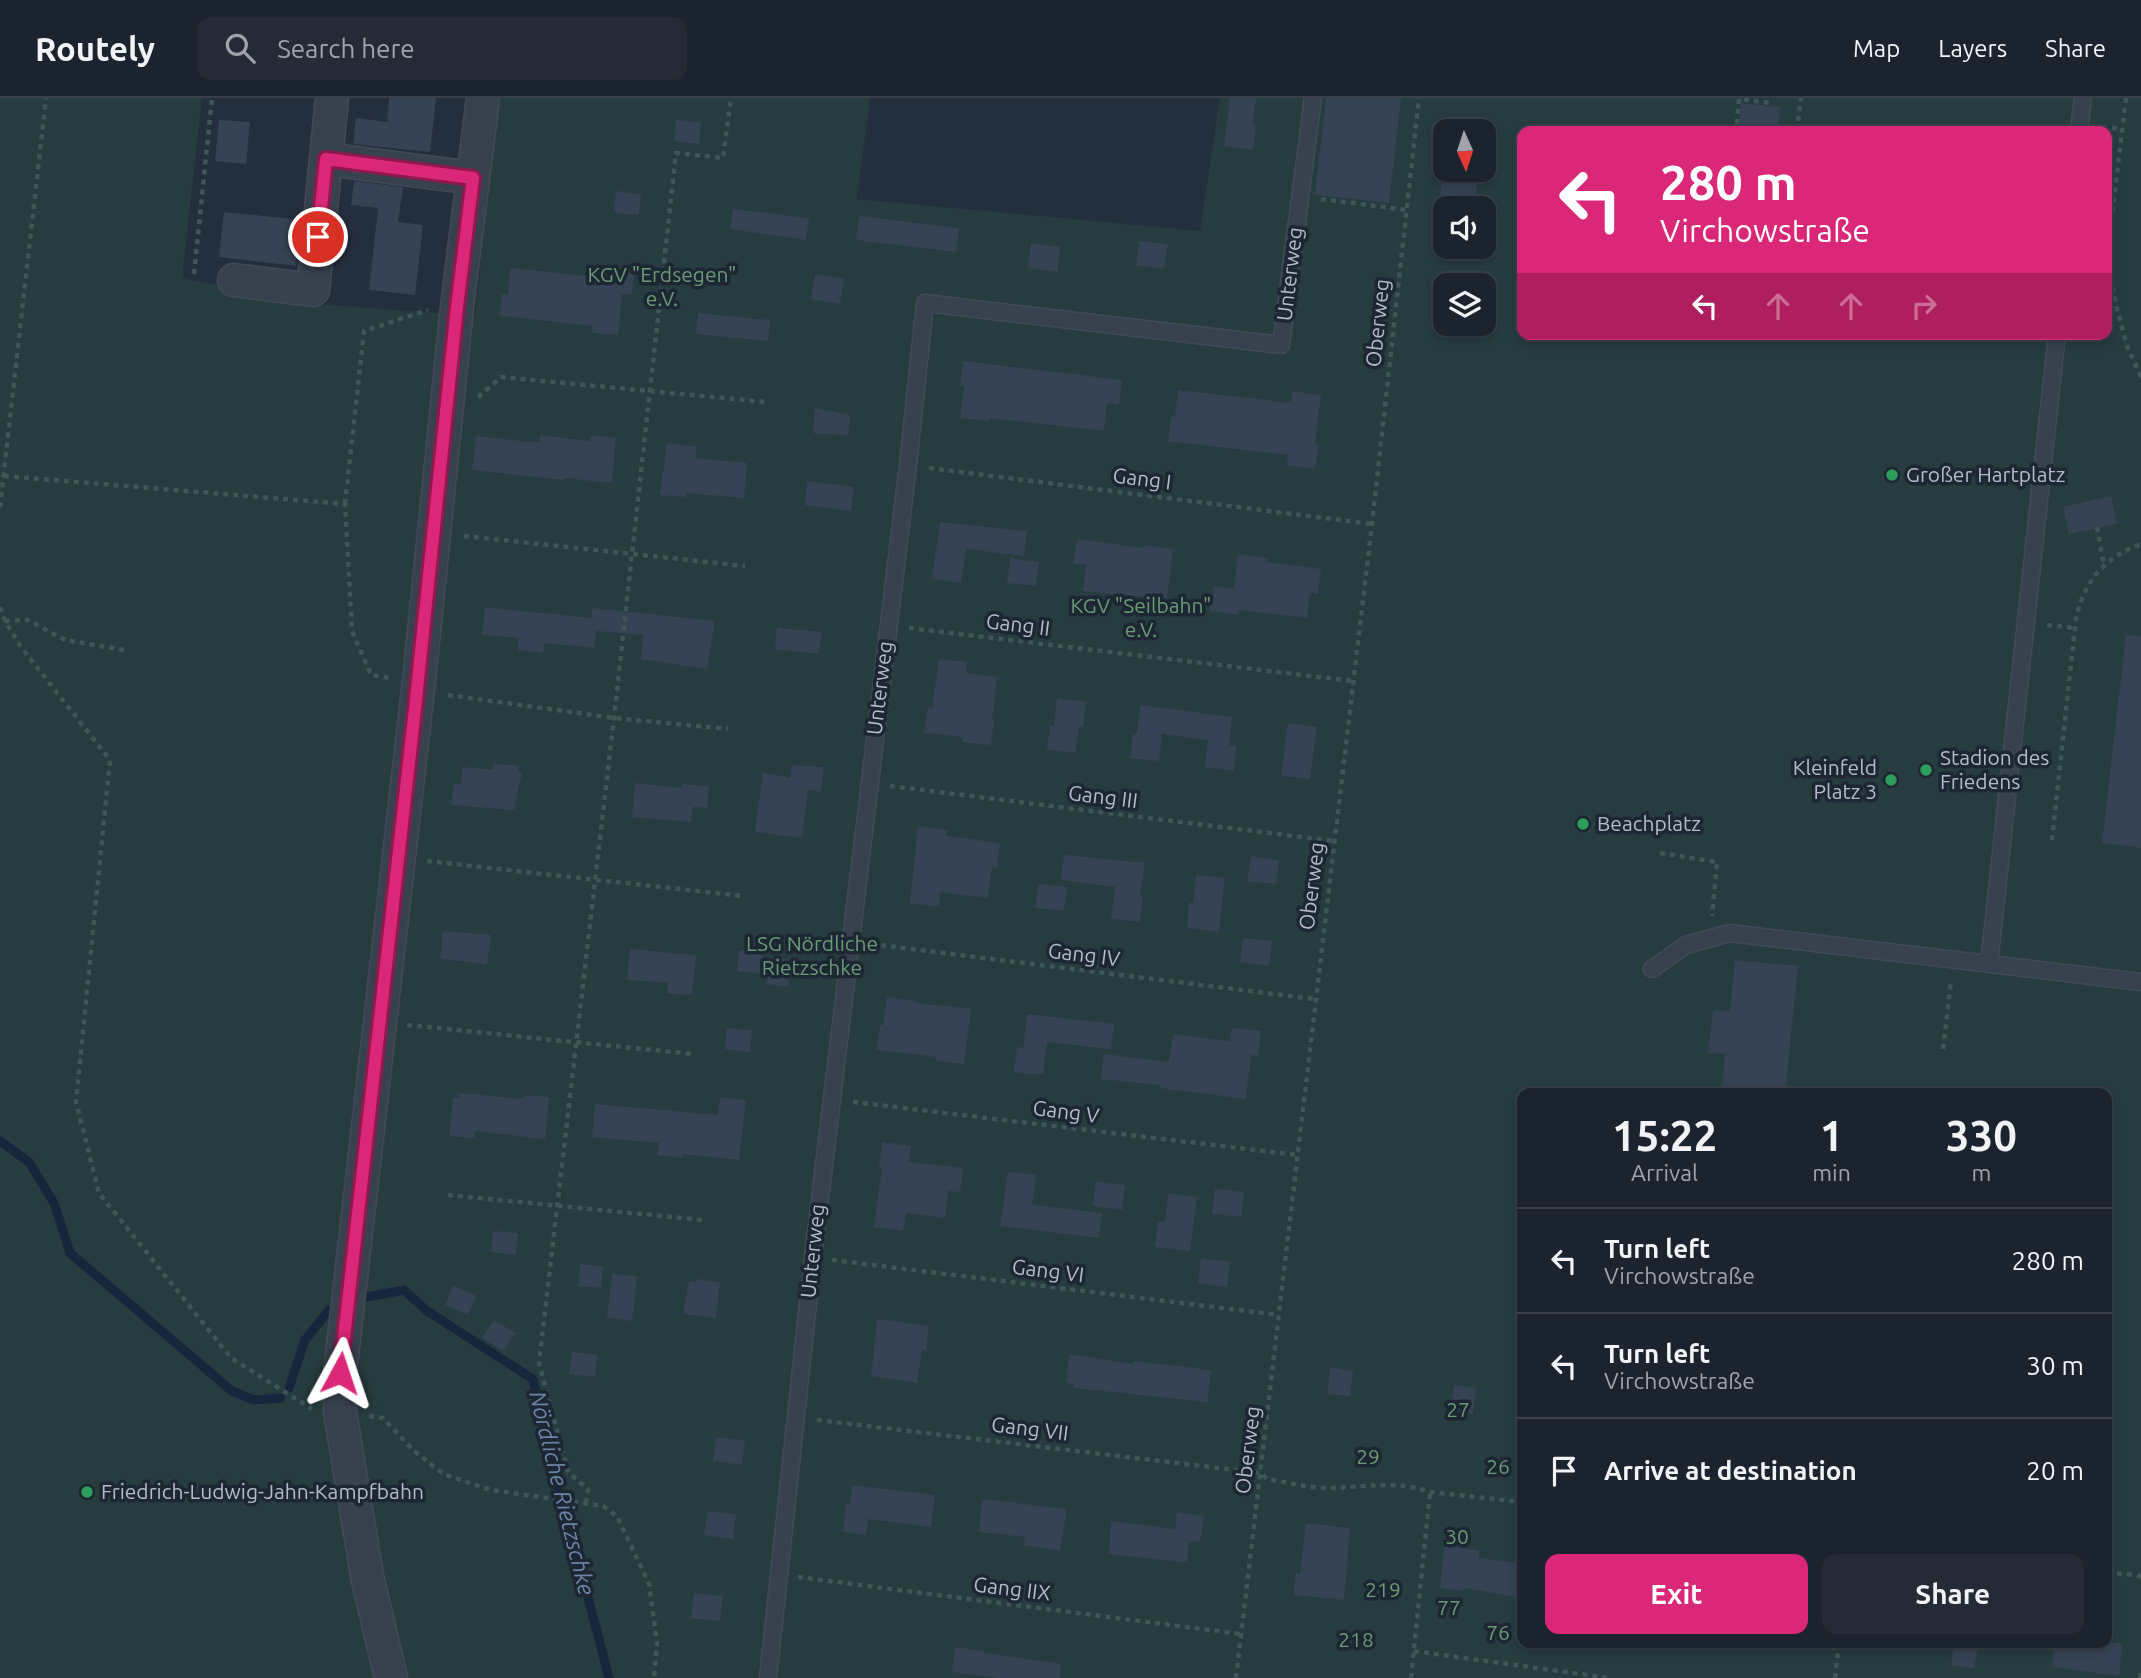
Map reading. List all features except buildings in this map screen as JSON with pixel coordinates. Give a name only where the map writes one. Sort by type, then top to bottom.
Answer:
[{"type":"street","points":[[234,280],[313,290],[332,98]]},
{"type":"street","points":[[391,1678],[367,1576],[340,1412],[340,1373],[343,1331],[428,687],[446,426],[482,98]]},
{"type":"street","points":[[326,159],[473,178]]},
{"type":"lane","name":"Unterweg","points":[[768,1678],[831,1100],[925,303],[1281,345],[1312,98]]},
{"type":"lane","points":[[2080,126],[2083,98]]},
{"type":"lane","points":[[1989,964],[2056,340]]},
{"type":"lane","points":[[1652,969],[1686,945],[1730,933],[2141,982]]},
{"type":"path","points":[[0,507],[46,98]]},
{"type":"path","points":[[194,274],[212,98]]},
{"type":"path","points":[[586,1503],[588,1489],[568,1472],[539,1363],[676,153],[723,158],[730,98]]},
{"type":"path","name":"Oberweg","points":[[1236,1678],[1372,524],[1419,98]]},
{"type":"path","points":[[1798,126],[1801,98]]},
{"type":"path","points":[[2112,215],[2126,98]]},
{"type":"path","points":[[1737,124],[1739,99],[1770,103]]},
{"type":"path","points":[[1299,196],[1407,210]]},
{"type":"path","points":[[2112,276],[2127,346],[2141,377]]},
{"type":"path","points":[[457,307],[444,305],[364,331],[345,504],[352,631],[371,675],[614,718],[728,729]]},
{"type":"path","points":[[446,426],[500,377],[766,402]]},
{"type":"path","name":"Gang I","points":[[908,465],[1372,524]]},
{"type":"path","points":[[4,476],[345,504]]},
{"type":"path","points":[[2097,527],[2104,566]]},
{"type":"path","points":[[456,535],[745,566]]},
{"type":"path","points":[[2052,840],[2080,601],[2087,585],[2104,566],[2127,549],[2141,544]]},
{"type":"path","points":[[0,607],[21,647],[110,760],[76,1102],[99,1193],[231,1358],[292,1398]]},
{"type":"path","points":[[5,621],[27,620],[65,640],[124,650]]},
{"type":"path","name":"Gang II","points":[[887,626],[1353,681]]},
{"type":"path","name":"Gang III","points":[[869,784],[1334,841]]},
{"type":"path","points":[[1660,853],[1717,862],[1712,919],[1730,933]]},
{"type":"path","points":[[421,860],[742,896]]},
{"type":"path","name":"Gang IV","points":[[850,941],[1314,999]]},
{"type":"path","points":[[1943,1049],[1953,960]]},
{"type":"path","points":[[402,1025],[692,1054]]},
{"type":"path","name":"Gang V","points":[[831,1100],[1297,1156]]},
{"type":"path","points":[[448,1195],[702,1220]]},
{"type":"path","name":"Gang VI","points":[[813,1258],[1279,1315]]},
{"type":"path","points":[[340,1412],[383,1418],[413,1450],[443,1474],[491,1490],[603,1506],[617,1516],[649,1584],[657,1643],[654,1678]]},
{"type":"path","name":"Gang VII","points":[[795,1417],[1261,1473],[1267,1479],[1326,1488],[1376,1484],[1517,1501]]},
{"type":"path","points":[[1411,1678],[1430,1492]]},
{"type":"path","points":[[2112,1573],[2141,1576]]},
{"type":"path","name":"Gang IIX","points":[[779,1575],[1241,1634]]},
{"type":"path","points":[[1835,1678],[1838,1648]]},
{"type":"path","points":[[1415,1651],[1609,1678]]},
{"type":"path","points":[[2140,1678],[2141,1670]]},
{"type":"green space","name":"LSG Nördliche Rietzschke","points":[[0,98],[202,98],[182,278],[314,304],[475,316],[498,98],[870,98],[857,199],[1200,231],[1220,98],[2141,98],[2141,1678],[0,1678]]},
{"type":"waterway","name":"Nördliche Rietzschke","points":[[0,1141],[29,1162],[54,1203],[70,1253],[232,1391],[254,1400],[281,1398]]},
{"type":"waterway","name":"Nördliche Rietzschke","points":[[362,1298],[404,1290],[427,1311],[533,1379],[558,1491],[609,1678]]},
{"type":"waterway","name":"Nördliche Rietzschke","points":[[289,1388],[305,1340],[329,1310]]},
{"type":"place","name":"Großer Hartplatz","points":[[1892,475]]},
{"type":"place","name":"Stadion des Friedens","points":[[1926,770]]},
{"type":"place","name":"Kleinfeld Platz 3","points":[[1891,780]]},
{"type":"place","name":"Beachplatz","points":[[1583,824]]},
{"type":"place","name":"Friedrich-Ludwig-Jahn-Kampfbahn","points":[[87,1492]]},
{"type":"route","points":[[318,237],[326,159],[473,178],[340,1373]]},
{"type":"park label","name":"KGV \"Erdsegen\" e.V.","points":[[662,287]]},
{"type":"park label","name":"KGV \"Seilbahn\" e.V.","points":[[1141,618]]},
{"type":"park label","name":"27","points":[[1458,1410]]},
{"type":"park label","name":"29","points":[[1368,1457]]},
{"type":"park label","name":"26","points":[[1498,1467]]},
{"type":"park label","name":"30","points":[[1457,1537]]},
{"type":"park label","name":"219","points":[[1383,1590]]},
{"type":"park label","name":"77","points":[[1449,1608]]},
{"type":"park label","name":"76","points":[[1498,1633]]},
{"type":"park label","name":"218","points":[[1356,1640]]}]
